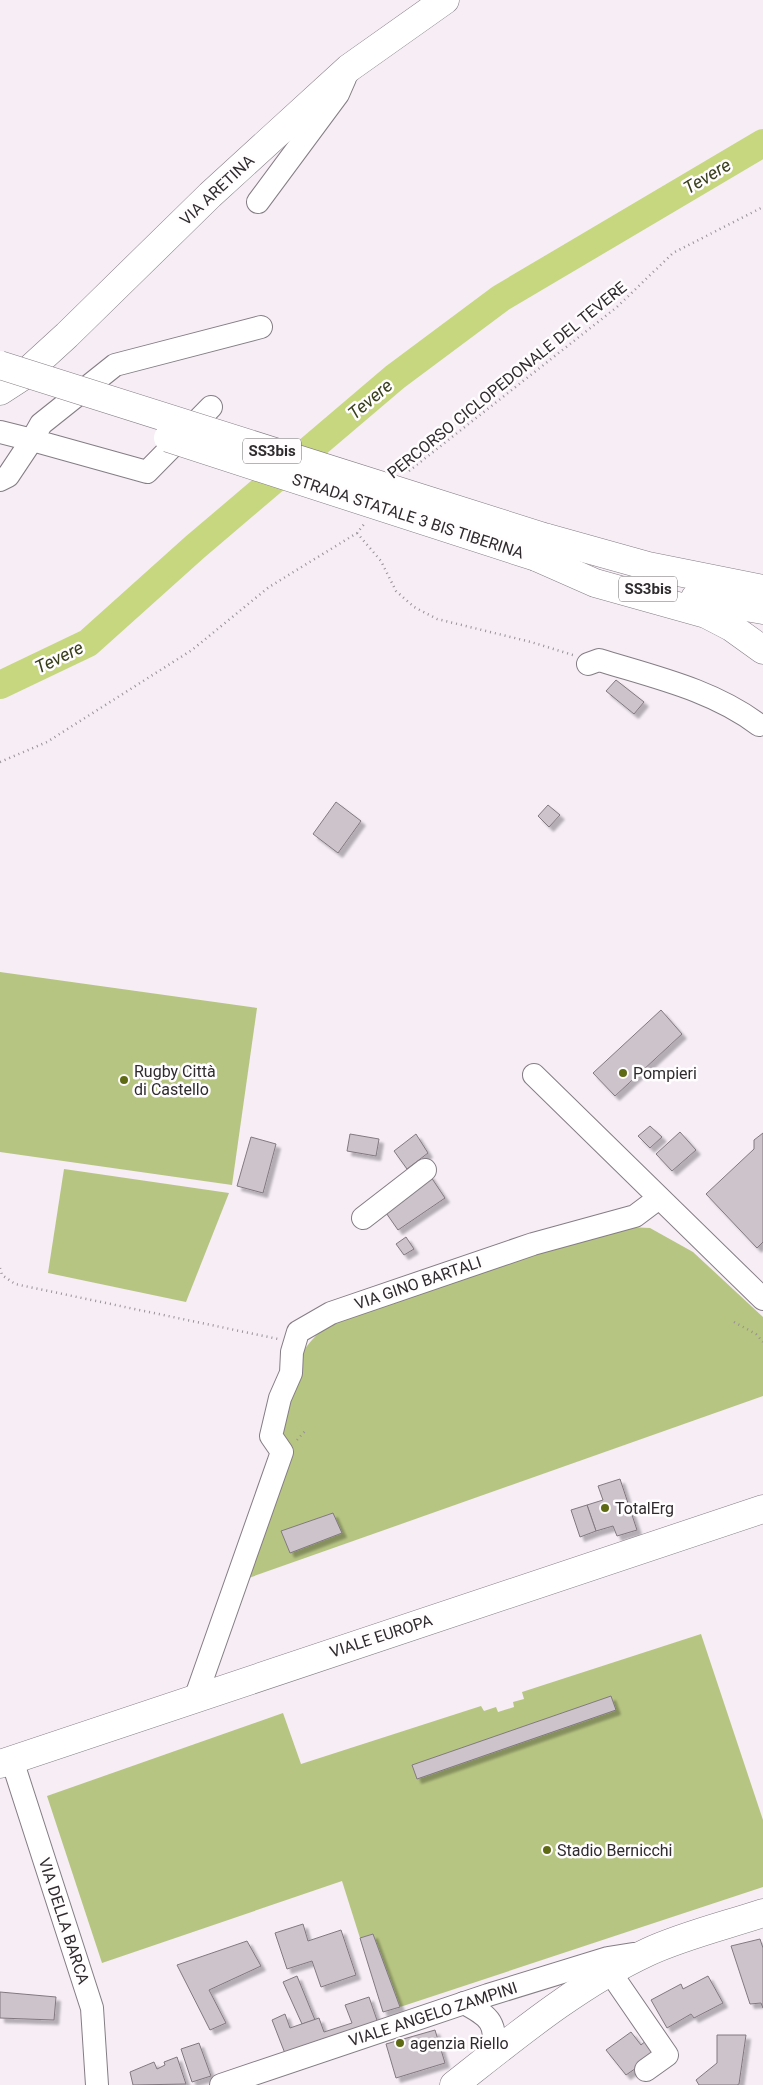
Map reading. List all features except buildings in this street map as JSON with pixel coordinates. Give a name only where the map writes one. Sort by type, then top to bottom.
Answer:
[{"type":"main road","name":"VIA ARETINA","points":[[0,391],[20,378],[67,335],[210,195],[349,68],[445,0]]},
{"type":"main road","name":"STRADA STATALE 3 BIS TIBERINA","points":[[0,365],[540,547],[645,588],[763,610]]},
{"type":"main road","name":"STRADA STATALE 3 BIS TIBERINA","points":[[0,384],[540,547],[763,589]]},
{"type":"main road","points":[[540,547],[595,583],[706,614],[731,627],[763,650]]},
{"type":"main road","name":"VIALE EUROPA","points":[[6,1762],[763,1509]]},
{"type":"main road","points":[[454,2085],[568,1998],[610,1972],[649,1951],[763,1913]]},
{"type":"street","points":[[258,202],[338,94],[349,68]]},
{"type":"street","points":[[9,480],[42,424],[115,365],[261,327]]},
{"type":"street","points":[[0,432],[147,472],[211,407]]},
{"type":"street","points":[[588,664],[599,660],[718,698],[741,711],[760,725]]},
{"type":"street","points":[[534,1075],[763,1299]]},
{"type":"street","points":[[363,1218],[425,1170]]},
{"type":"street","name":"VIA GINO BARTALI","points":[[195,1699],[282,1452],[271,1436],[280,1398],[291,1373],[292,1352],[298,1332],[331,1312],[533,1244],[635,1216],[659,1198]]},
{"type":"street","name":"VIA DELLA BARCA","points":[[6,1762],[92,2008],[97,2085]]},
{"type":"street","name":"VIALE ANGELO ZAMPINI","points":[[220,2085],[464,2003],[608,1958],[649,1951]]},
{"type":"street","points":[[610,1972],[667,2055],[646,2070]]},
{"type":"street","points":[[464,2003],[483,2013],[490,2020],[495,2038],[493,2054]]},
{"type":"path","name":"PERCORSO CICLOPEDONALE DEL TEVERE","points":[[409,471],[617,307],[673,253],[763,207]]},
{"type":"path","points":[[0,762],[46,742],[192,650],[270,587],[357,533],[368,519]]},
{"type":"path","points":[[357,533],[381,561],[396,591],[414,608],[437,619],[531,642],[582,657],[588,664]]},
{"type":"path","points":[[0,1268],[2,1275],[15,1284],[278,1339],[292,1352]]},
{"type":"path","points":[[734,1322],[756,1334],[763,1342]]},
{"type":"green space","name":"Rugby Città di Castello","points":[[0,972],[257,1008],[232,1185],[0,1152]]},
{"type":"green space","points":[[64,1169],[229,1193],[186,1302],[48,1273]]},
{"type":"green space","points":[[629,1227],[650,1228],[693,1252],[763,1317],[763,1396],[243,1580],[299,1358],[309,1343],[321,1331],[331,1323],[597,1234]]},
{"type":"green space","name":"Stadio Bernicchi","points":[[701,1634],[763,1820],[763,1887],[400,2007],[373,1934],[360,1938],[342,1881],[102,1963],[47,1796],[283,1713],[301,1764],[481,1706],[484,1711],[496,1707],[498,1712],[514,1707],[513,1702],[524,1699],[522,1692]]},
{"type":"waterway","name":"Tevere","points":[[0,685],[88,643],[195,547],[395,377],[501,298],[763,143]]},
{"type":"place","name":"Pompieri","points":[[623,1073]]},
{"type":"place","name":"Rugby Città di Castello","points":[[124,1080]]},
{"type":"place","name":"TotalErg","points":[[605,1508]]},
{"type":"place","name":"Stadio Bernicchi","points":[[547,1850]]},
{"type":"place","name":"agenzia Riello","points":[[400,2043]]}]
